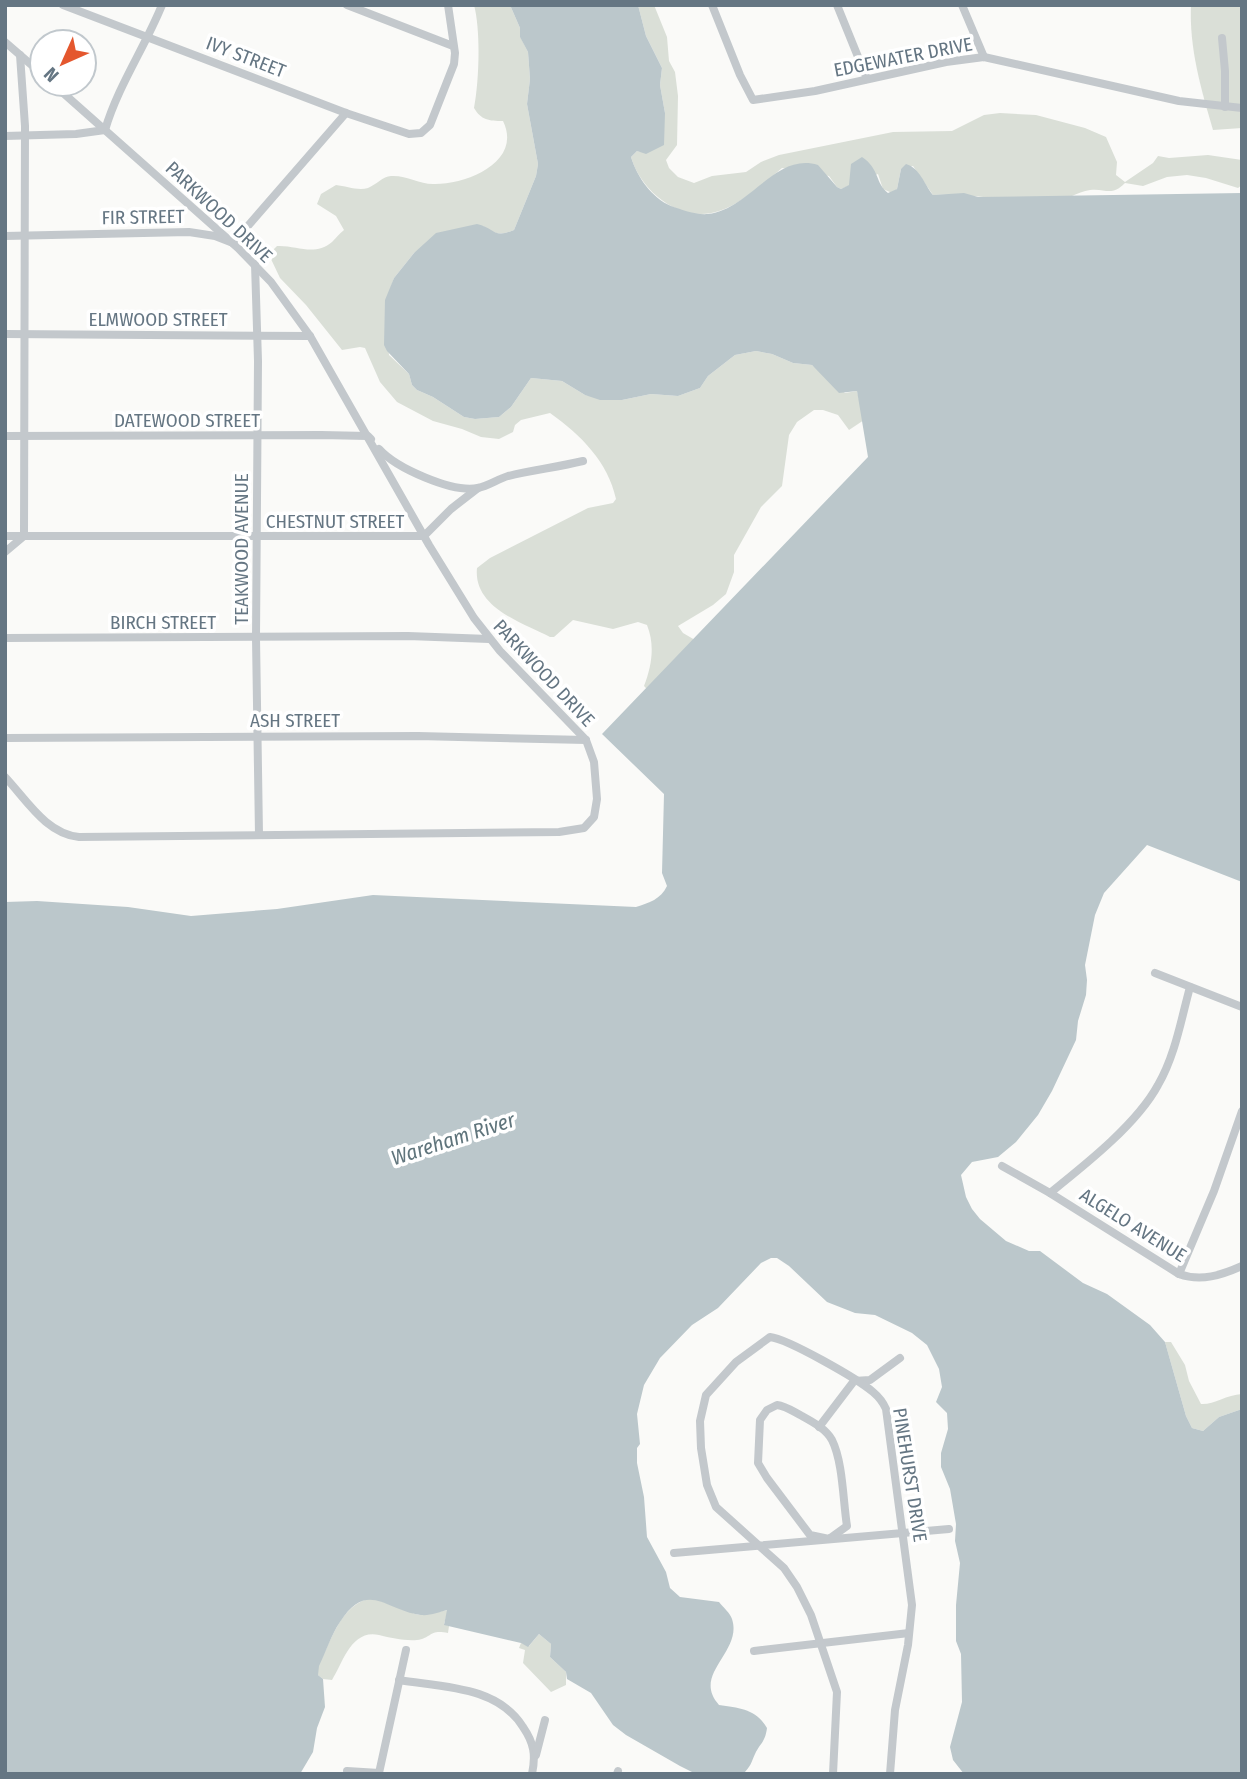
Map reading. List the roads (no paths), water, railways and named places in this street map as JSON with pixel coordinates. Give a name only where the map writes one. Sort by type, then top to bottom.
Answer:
[{"type":"street","name":"IVY STREET","points":[[63,5],[346,113],[409,134],[419,134],[430,125],[454,64],[453,46]]},
{"type":"street","points":[[5,136],[76,134],[105,130],[115,101],[149,37],[162,5]]},
{"type":"street","points":[[347,5],[453,46],[448,5]]},
{"type":"street","name":"EDGEWATER DRIVE","points":[[712,5],[753,100],[815,91],[946,62],[984,57],[1179,101],[1242,108]]},
{"type":"street","points":[[837,5],[867,79]]},
{"type":"street","points":[[962,5],[984,57]]},
{"type":"street","points":[[1222,38],[1225,107]]},
{"type":"street","points":[[5,42],[28,62]]},
{"type":"street","points":[[5,552],[24,536],[25,135],[20,55]]},
{"type":"street","name":"PARKWOOD DRIVE","points":[[5,777],[38,814],[69,836],[559,832],[587,827],[593,820],[597,799],[594,762],[586,740],[489,639],[456,591],[310,335],[285,300],[233,243],[69,98]]},
{"type":"street","points":[[233,243],[346,113]]},
{"type":"street","name":"FIR STREET","points":[[5,236],[189,232],[215,236],[233,243]]},
{"type":"street","name":"TEAKWOOD AVENUE","points":[[255,264],[259,835]]},
{"type":"street","name":"ELMWOOD STREET","points":[[5,334],[310,335]]},
{"type":"street","name":"DATEWOOD STREET","points":[[5,436],[368,436]]},
{"type":"street","points":[[368,436],[385,456],[412,472],[447,484],[478,488],[511,476],[583,461]]},
{"type":"street","name":"CHESTNUT STREET","points":[[5,536],[424,536],[451,509],[478,488]]},
{"type":"street","name":"BIRCH STREET","points":[[5,638],[408,636],[489,639]]},
{"type":"street","name":"ASH STREET","points":[[5,738],[258,735],[586,740]]},
{"type":"street","points":[[1154,973],[1242,1007]]},
{"type":"street","points":[[1050,1192],[1126,1126],[1154,1093],[1174,1047],[1190,987]]},
{"type":"street","points":[[1179,1274],[1214,1191],[1242,1111]]},
{"type":"street","name":"ALGELO AVENUE","points":[[1003,1166],[1050,1192],[1179,1274],[1192,1278],[1208,1277],[1242,1266]]},
{"type":"street","name":"PINEHURST DRIVE","points":[[833,1774],[837,1692],[821,1642],[797,1587],[779,1563],[722,1514],[710,1495],[700,1440],[701,1412],[706,1395],[736,1362],[771,1337],[794,1345],[854,1381],[876,1395],[886,1409],[912,1605],[895,1710],[890,1774]]},
{"type":"street","points":[[819,1427],[854,1381],[870,1380],[900,1358]]},
{"type":"street","points":[[784,1406],[819,1427],[834,1445],[847,1526],[829,1539],[810,1535],[766,1478],[757,1455],[760,1420],[769,1408],[784,1406]]},
{"type":"street","points":[[674,1553],[949,1529]]},
{"type":"street","points":[[754,1651],[909,1633]]},
{"type":"street","points":[[347,1771],[379,1774],[406,1650]]},
{"type":"street","points":[[399,1679],[483,1695],[501,1703],[516,1716],[525,1729],[533,1746],[535,1759]]},
{"type":"street","points":[[532,1774],[545,1720]]},
{"type":"water","name":"Wareham River","points":[[510,5],[638,5],[646,36],[662,68],[660,85],[665,113],[664,145],[646,154],[637,151],[631,157],[641,179],[652,192],[671,206],[689,212],[708,214],[723,210],[776,173],[803,163],[818,165],[841,189],[849,185],[851,164],[862,157],[872,166],[888,193],[897,189],[901,169],[906,164],[918,173],[933,195],[964,193],[978,197],[1242,193],[1242,882],[1147,845],[1104,893],[1095,915],[1085,965],[1086,995],[1078,1021],[1076,1040],[1052,1091],[1038,1115],[1016,1142],[998,1157],[972,1162],[961,1175],[972,1209],[1006,1241],[1029,1251],[1040,1251],[1083,1283],[1107,1294],[1150,1325],[1165,1342],[1186,1416],[1192,1428],[1203,1431],[1219,1417],[1242,1409],[1242,1774],[964,1774],[953,1760],[950,1747],[962,1702],[961,1654],[956,1641],[960,1563],[950,1489],[941,1467],[941,1453],[948,1429],[947,1413],[936,1402],[942,1387],[939,1369],[927,1345],[912,1333],[875,1315],[855,1313],[827,1302],[789,1266],[777,1258],[771,1258],[761,1263],[718,1308],[692,1325],[660,1358],[644,1385],[637,1414],[640,1444],[637,1448],[637,1463],[644,1497],[647,1537],[666,1572],[670,1588],[680,1597],[719,1602],[732,1619],[731,1642],[714,1673],[712,1694],[719,1705],[753,1713],[767,1728],[764,1740],[743,1774],[696,1774],[626,1735],[613,1725],[591,1693],[567,1679],[566,1672],[550,1657],[551,1644],[539,1634],[528,1647],[444,1625],[447,1610],[421,1615],[369,1600],[350,1609],[340,1622],[319,1666],[318,1675],[323,1679],[325,1707],[317,1728],[313,1752],[300,1774],[5,1774],[5,902],[37,901],[128,907],[191,916],[277,909],[373,895],[636,907],[654,900],[667,886],[662,873],[664,794],[602,734],[868,457],[857,391],[839,393],[812,365],[793,363],[756,351],[735,355],[708,376],[700,388],[678,396],[651,394],[622,400],[600,400],[585,395],[562,381],[531,378],[511,407],[499,417],[464,417],[412,385],[409,374],[384,345],[385,300],[394,278],[414,253],[436,233],[477,224],[498,233],[514,230],[536,176],[538,164],[527,104],[530,79],[528,52],[520,37],[520,28]]}]
